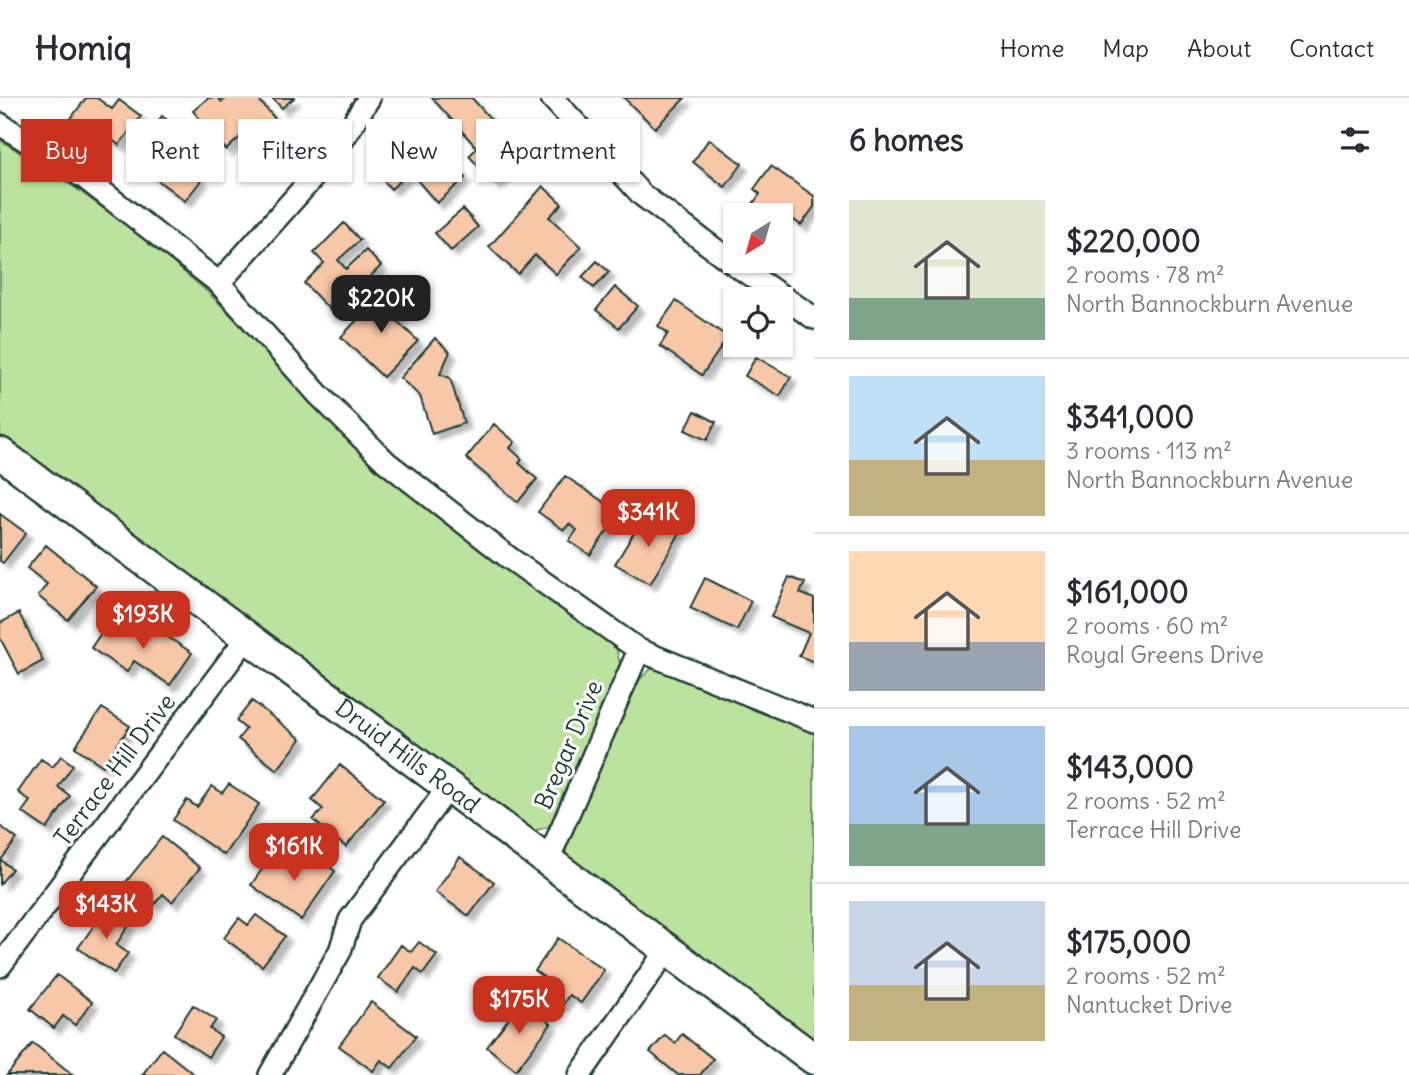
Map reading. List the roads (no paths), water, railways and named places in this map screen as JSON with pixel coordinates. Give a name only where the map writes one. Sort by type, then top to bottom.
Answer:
[{"type":"street","points":[[219,283],[333,155],[369,98]]},
{"type":"street","points":[[552,98],[642,195],[737,266],[814,318]]},
{"type":"street","points":[[0,124],[86,179],[219,283],[318,394],[386,463],[509,558],[639,650],[814,722]]},
{"type":"street","name":"Druid Hills Road","points":[[0,453],[246,639],[814,1059]]},
{"type":"street","name":"Terrace Hill Drive","points":[[0,966],[246,639]]},
{"type":"street","name":"Bregar Drive","points":[[548,860],[639,650]]},
{"type":"street","points":[[270,1075],[340,951],[350,920],[448,788]]},
{"type":"street","points":[[580,1075],[666,951]]}]
